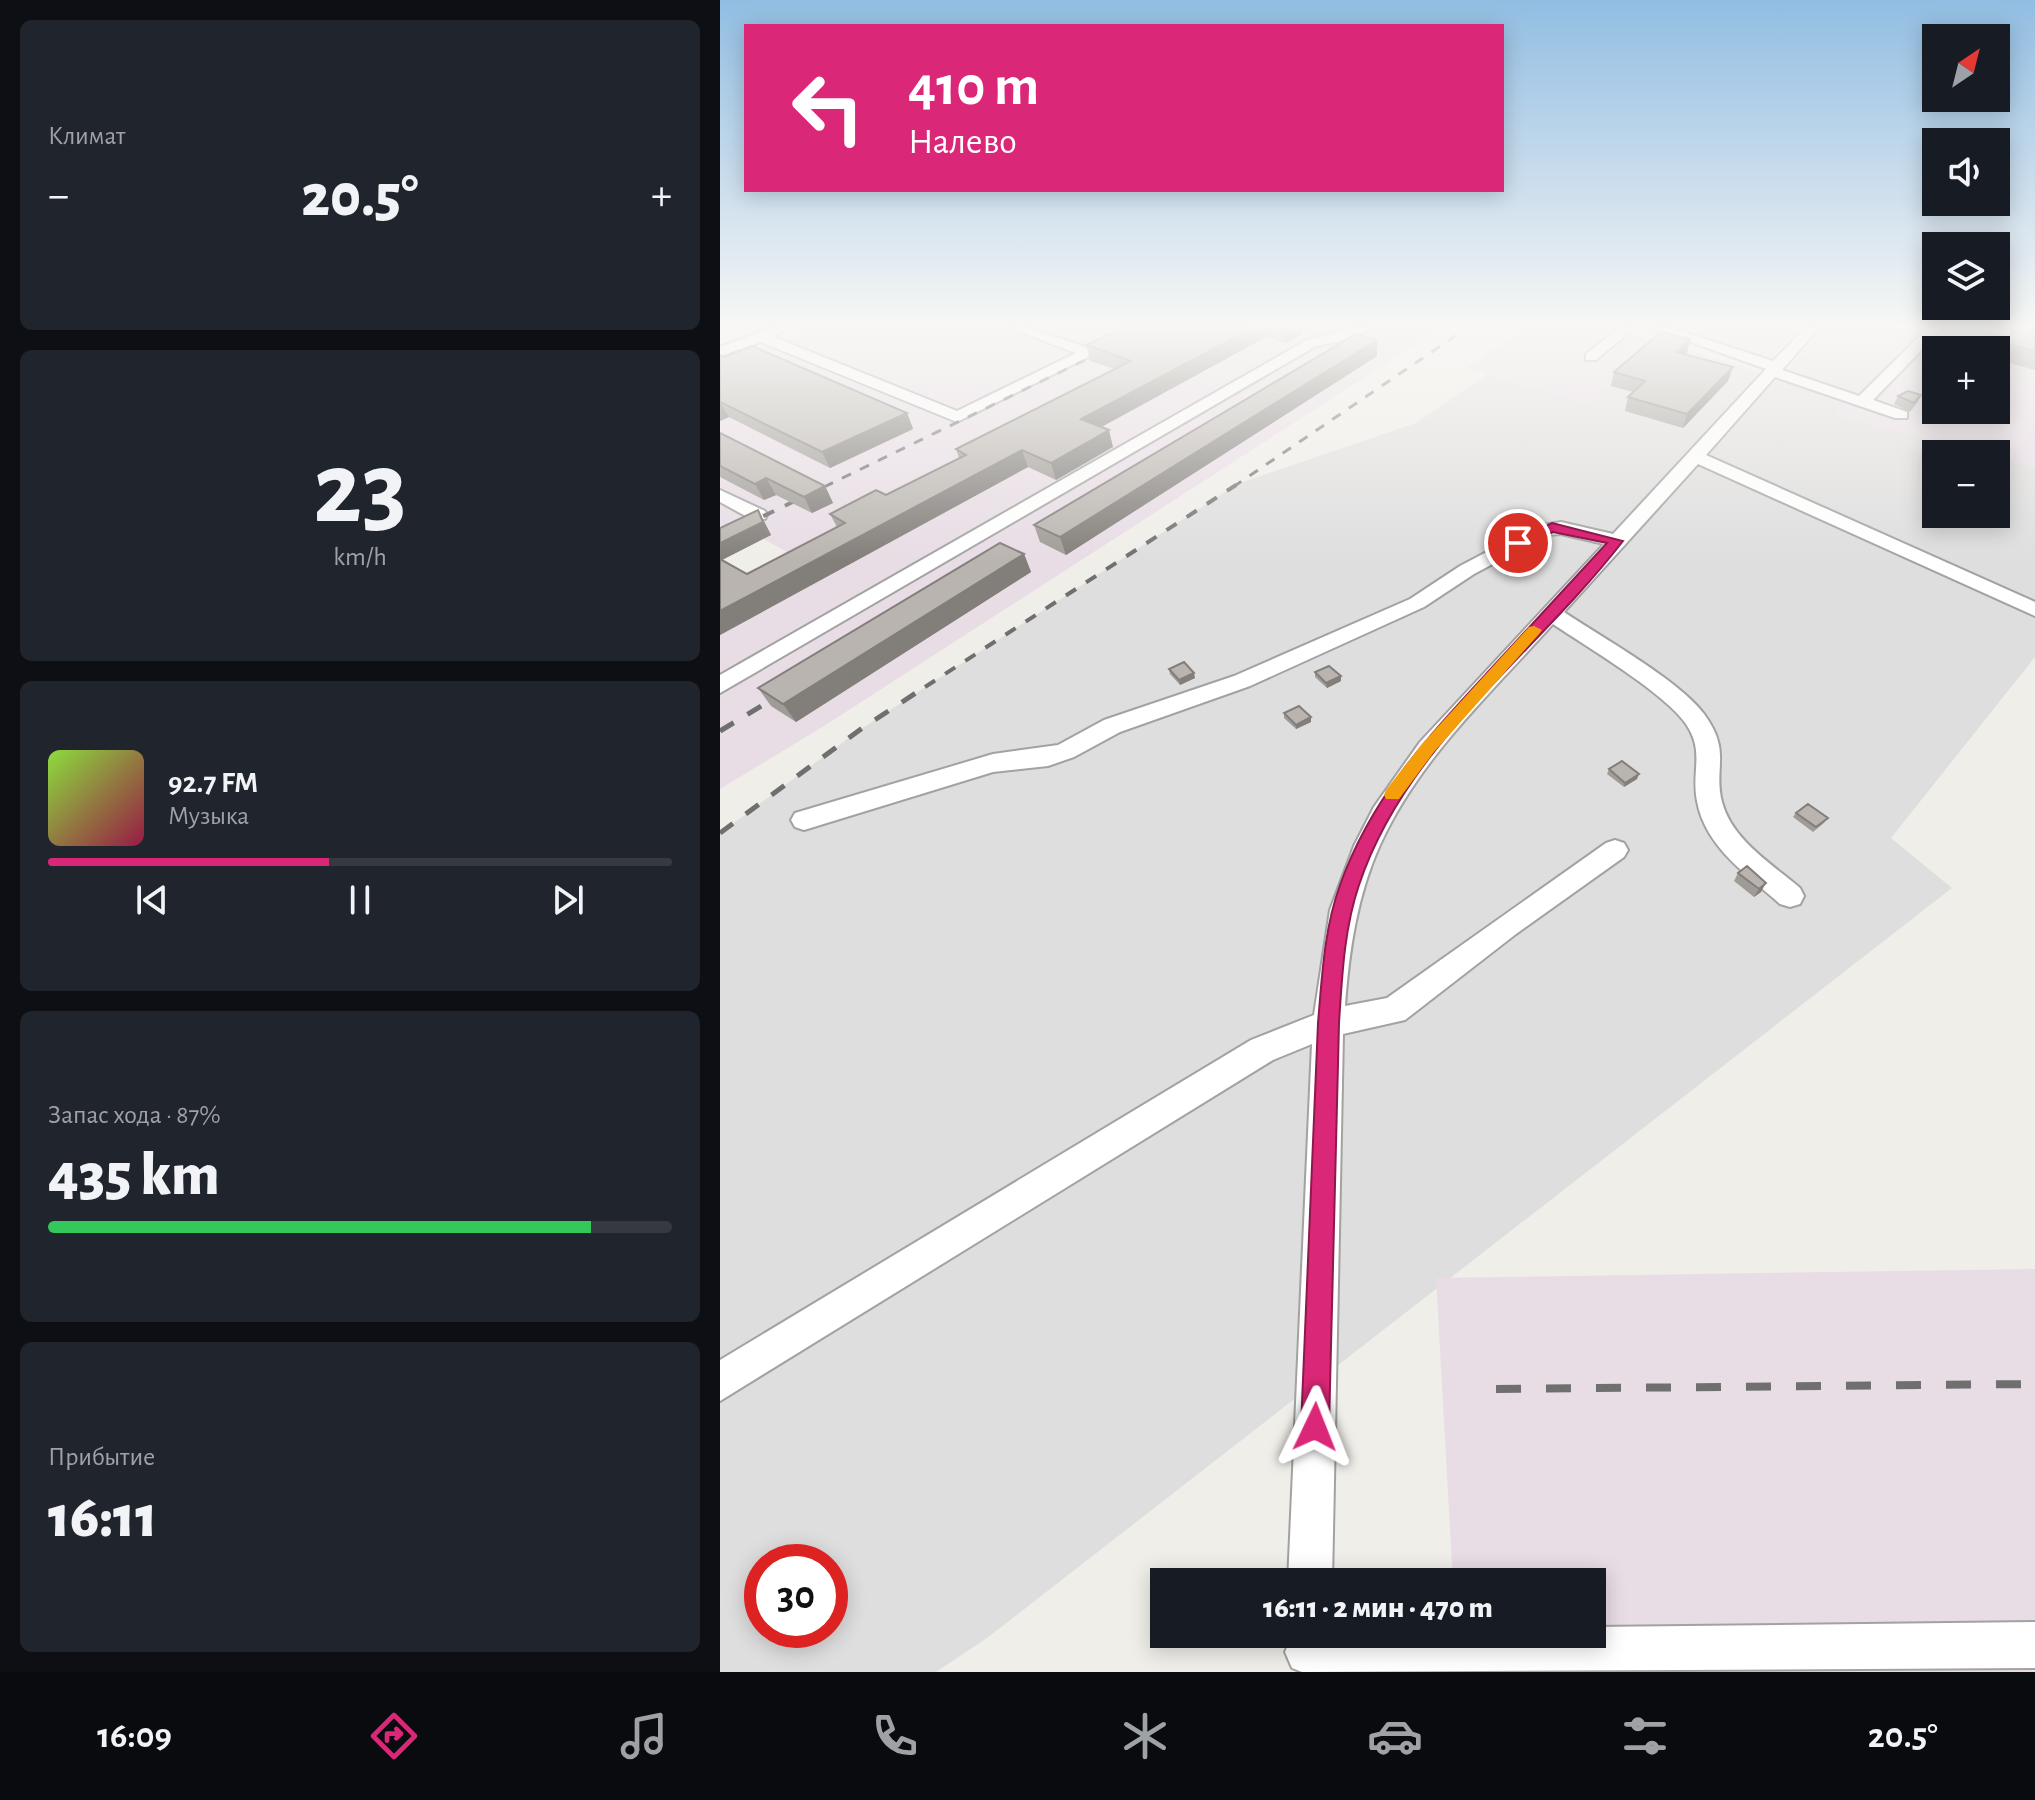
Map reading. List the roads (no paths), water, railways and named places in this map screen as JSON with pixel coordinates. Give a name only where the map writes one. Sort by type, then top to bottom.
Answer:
[{"type":"street","points":[[931,406],[957,417],[980,406]]},
{"type":"street","points":[[720,685],[1203,406]]},
{"type":"street","points":[[1310,1568],[1328,1023],[1333,957],[1345,901],[1371,834],[1396,789],[1428,748],[1740,406]]},
{"type":"street","points":[[1874,406],[1901,415]]},
{"type":"street","points":[[1695,456],[2035,610]]},
{"type":"street","points":[[720,495],[758,515]]},
{"type":"street","points":[[804,820],[993,763],[1048,757],[1066,751],[1112,726],[1242,681],[1417,603],[1467,570],[1543,530],[1561,528],[1617,541]]},
{"type":"street","points":[[1550,612],[1675,698],[1695,719],[1710,749],[1709,800],[1718,825],[1730,843],[1790,896]]},
{"type":"street","points":[[720,1382],[1262,1050],[1328,1023],[1394,1010],[1615,850]]},
{"type":"street","points":[[1308,1653],[2035,1645]]},
{"type":"railway","points":[[824,487],[991,406]]},
{"type":"railway","points":[[1235,486],[1352,406]]},
{"type":"railway","points":[[720,537],[828,485]]},
{"type":"railway","points":[[925,687],[1235,486]]},
{"type":"railway","points":[[720,833],[861,729],[928,685]]},
{"type":"railway","points":[[720,731],[788,690]]},
{"type":"railway","points":[[1496,1389],[2035,1384]]}]
